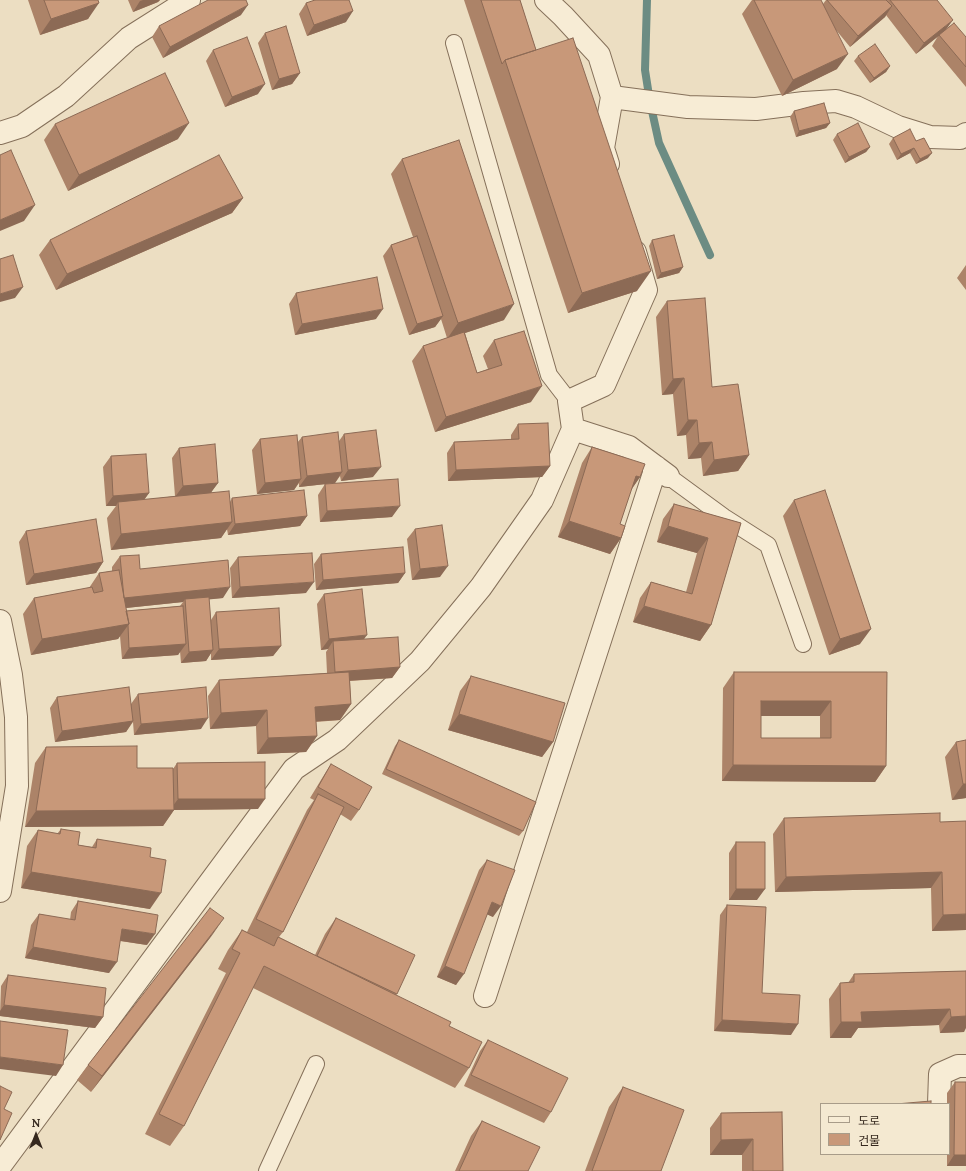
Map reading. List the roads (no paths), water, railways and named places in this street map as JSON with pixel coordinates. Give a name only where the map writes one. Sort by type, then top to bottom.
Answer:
[{"type":"street","points":[[0,133],[22,126],[66,96],[129,38],[189,0]]},
{"type":"street","points":[[546,0],[599,55],[612,97],[603,148],[615,185]]},
{"type":"street","points":[[612,97],[688,107],[749,109],[836,101],[856,107],[898,126],[930,137],[960,138],[966,134]]},
{"type":"street","points":[[0,1166],[294,769],[337,740],[420,661],[481,587],[542,500],[573,429],[569,401],[604,384],[646,290],[628,230]]},
{"type":"street","points":[[485,996],[662,471],[629,447],[573,429]]},
{"type":"street","points":[[0,622],[11,675],[16,717],[16,786],[0,891]]},
{"type":"street","points":[[939,1103],[940,1074],[958,1066],[966,1066]]},
{"type":"lane","points":[[454,43],[549,375],[569,401]]},
{"type":"lane","points":[[662,471],[724,518],[768,545],[802,644]]},
{"type":"lane","points":[[267,1171],[316,1064]]},
{"type":"waterway","points":[[647,0],[645,70],[659,143],[710,255]]}]
